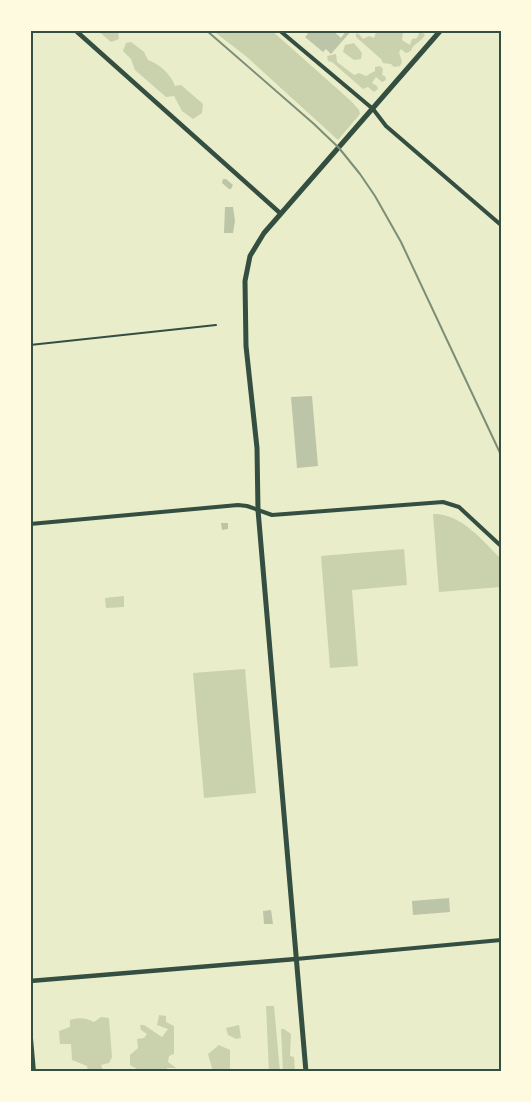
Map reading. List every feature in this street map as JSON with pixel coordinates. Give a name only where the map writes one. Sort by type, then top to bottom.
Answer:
[{"type":"main road","points":[[306,1072],[258,510],[257,448],[246,346],[245,281],[250,256],[264,233],[441,30]]},
{"type":"street","points":[[75,30],[280,213]]},
{"type":"street","points":[[279,30],[373,109],[386,126],[501,225]]},
{"type":"street","points":[[30,524],[238,505],[272,515],[443,502],[459,507],[501,546]]},
{"type":"street","points":[[30,981],[501,940]]},
{"type":"street","points":[[30,1027],[34,1072]]},
{"type":"lane","points":[[30,345],[216,325]]},
{"type":"green space","points":[[97,30],[118,30],[119,39],[111,42]]},
{"type":"green space","points":[[212,30],[271,30],[351,101],[360,114],[338,140],[247,57]]},
{"type":"green space","points":[[377,30],[403,32],[402,40],[410,45],[412,39],[417,38],[419,33],[425,35],[411,51],[406,53],[401,49],[399,52],[402,62],[400,66],[394,67],[383,63],[356,37],[356,33],[363,39],[369,36],[374,38]]},
{"type":"green space","points":[[131,42],[144,52],[148,60],[171,77],[175,86],[181,85],[203,104],[202,113],[193,119],[182,111],[174,96],[166,97],[135,70],[131,59],[123,51],[126,43]]},
{"type":"green space","points":[[354,43],[362,53],[361,59],[354,60],[343,52],[345,45]]},
{"type":"green space","points":[[336,54],[337,62],[354,75],[359,73],[366,76],[375,71],[375,67],[380,66],[386,80],[382,82],[376,77],[372,83],[378,89],[374,92],[368,87],[363,89],[328,61],[327,56]]},
{"type":"green space","points":[[433,514],[453,518],[462,523],[501,559],[501,587],[439,592]]},
{"type":"green space","points":[[404,549],[407,585],[352,590],[358,666],[330,668],[321,556]]},
{"type":"green space","points":[[124,596],[124,607],[106,608],[105,598]]},
{"type":"green space","points":[[245,669],[256,793],[204,798],[193,673]]},
{"type":"green space","points":[[266,1006],[274,1006],[280,1072],[269,1072]]},
{"type":"green space","points":[[159,1015],[166,1016],[166,1022],[174,1026],[174,1054],[169,1056],[168,1062],[176,1068],[167,1068],[166,1072],[142,1072],[130,1065],[130,1055],[138,1048],[137,1039],[144,1038],[147,1034],[141,1030],[140,1025],[144,1025],[162,1037],[168,1029],[157,1025]]},
{"type":"green space","points":[[101,1017],[109,1018],[112,1057],[109,1063],[101,1065],[104,1072],[88,1072],[87,1066],[72,1060],[71,1044],[60,1044],[59,1031],[70,1027],[70,1020],[76,1018],[94,1022]]},
{"type":"green space","points":[[239,1025],[241,1038],[236,1039],[228,1035],[226,1028]]},
{"type":"green space","points":[[281,1029],[291,1034],[290,1056],[294,1057],[295,1072],[283,1072]]},
{"type":"green space","points":[[219,1045],[230,1050],[230,1072],[213,1072],[208,1054]]},
{"type":"building","points":[[303,30],[332,30],[341,38],[347,30],[352,30],[331,54],[326,49],[323,52],[305,37],[308,34]]},
{"type":"building","points":[[223,179],[233,185],[231,189],[222,183]]},
{"type":"building","points":[[225,207],[233,207],[235,221],[233,233],[224,233]]},
{"type":"building","points":[[312,396],[318,466],[297,468],[291,397]]},
{"type":"building","points":[[221,523],[228,523],[228,529],[222,530]]},
{"type":"building","points":[[449,898],[450,912],[413,915],[412,901]]},
{"type":"building","points":[[271,910],[273,924],[264,924],[263,911]]},
{"type":"railway","points":[[206,30],[314,124],[339,148],[360,174],[401,242],[501,455]]}]
